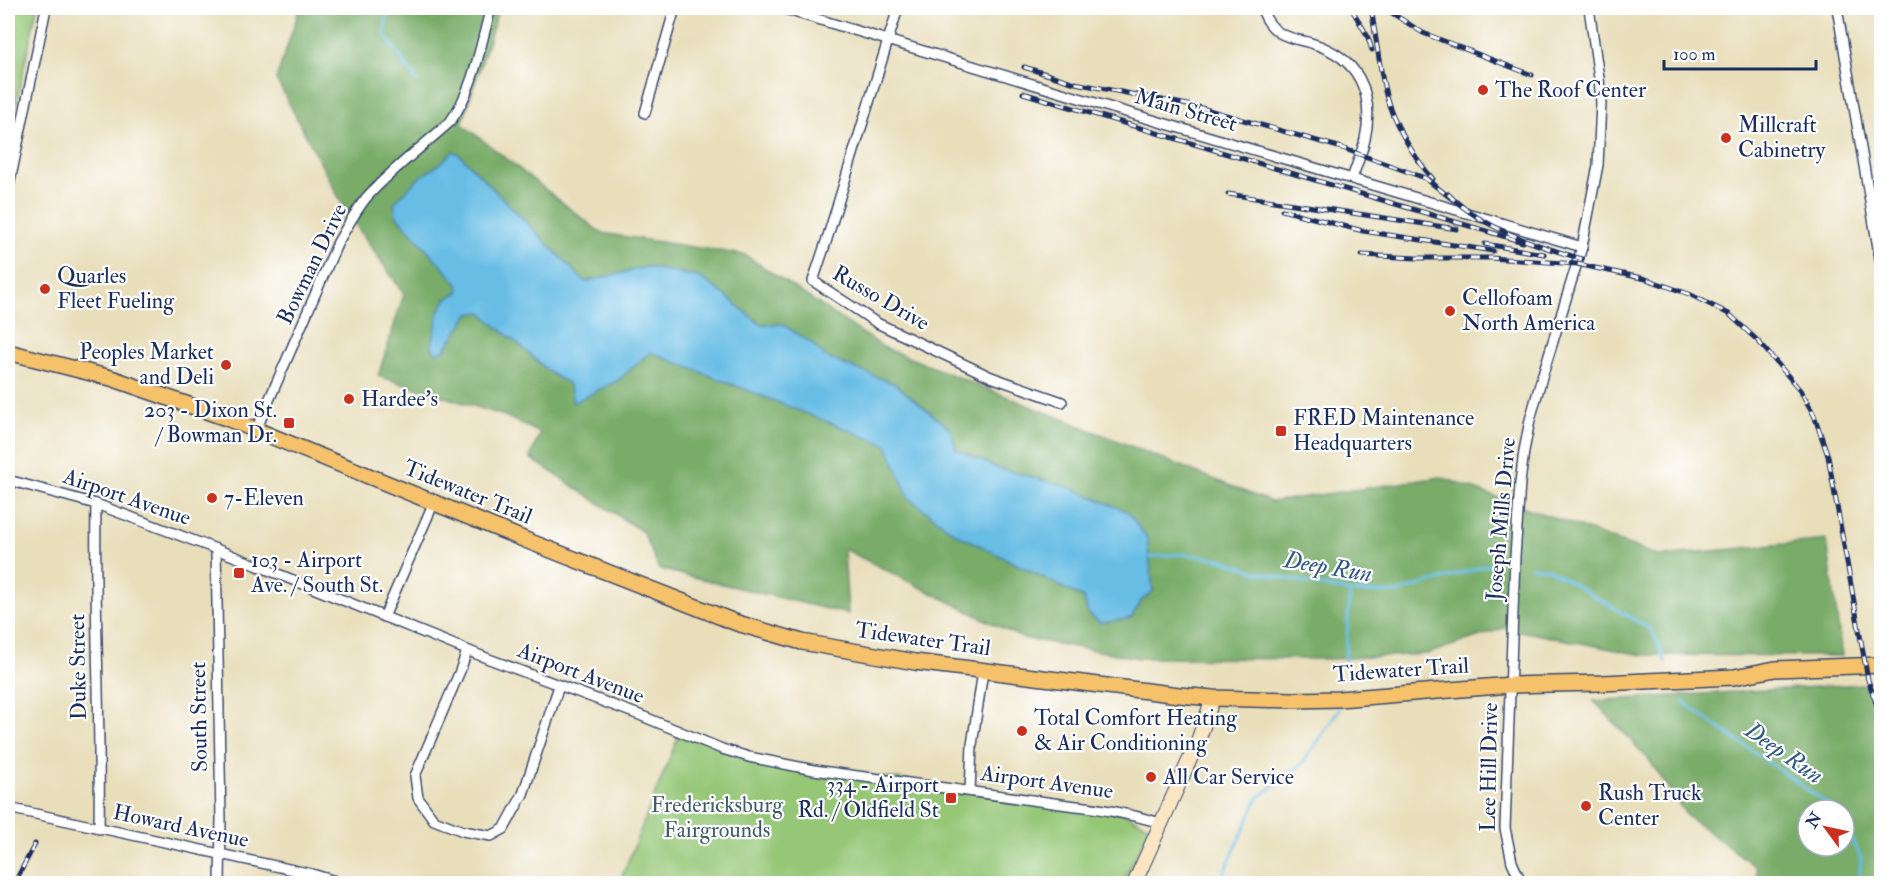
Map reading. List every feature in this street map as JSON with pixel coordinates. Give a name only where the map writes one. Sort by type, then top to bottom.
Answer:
[{"type":"main road","name":"Tidewater Trail","points":[[8,352],[111,378],[162,395],[256,430],[737,623],[831,648],[983,671],[1179,695],[1294,700],[1339,699],[1511,685],[1667,681],[1734,677],[1775,669],[1881,665]]},
{"type":"main road","points":[[1134,884],[1198,741],[1213,698]]},
{"type":"street","points":[[8,191],[46,8]]},
{"type":"street","name":"Bowman Drive","points":[[256,430],[349,222],[380,183],[459,110],[469,85],[491,8]]},
{"type":"street","points":[[645,113],[675,8]]},
{"type":"street","name":"Main Street","points":[[781,8],[1582,247]]},
{"type":"street","points":[[889,40],[898,8]]},
{"type":"street","points":[[1264,8],[1263,12],[1273,29],[1283,36],[1326,48],[1338,54],[1352,67],[1364,87],[1368,115],[1364,142],[1352,179]]},
{"type":"street","name":"Joseph Mills Drive","points":[[1511,685],[1515,557],[1524,451],[1542,377],[1582,247],[1598,165],[1599,78],[1589,8]]},
{"type":"street","points":[[1837,8],[1881,271]]},
{"type":"street","name":"Russo Drive","points":[[889,40],[813,281],[877,323],[991,377],[1062,402]]},
{"type":"street","points":[[1870,205],[1881,203]]},
{"type":"street","name":"Airport Avenue","points":[[8,480],[96,504],[216,549],[467,651],[712,746],[749,757],[814,770],[1102,809],[1161,823]]},
{"type":"street","points":[[384,617],[434,502]]},
{"type":"street","name":"Duke Street","points":[[96,504],[99,829]]},
{"type":"street","name":"South Street","points":[[216,549],[220,884]]},
{"type":"street","points":[[467,651],[416,776],[418,798],[434,820],[463,831],[491,836],[504,829],[523,794],[559,686]]},
{"type":"street","points":[[970,791],[972,745],[983,671]]},
{"type":"street","name":"Lee Hill Drive","points":[[1511,685],[1505,828],[1512,862],[1522,884]]},
{"type":"street","name":"Howard Avenue","points":[[8,808],[312,874],[345,884]]},
{"type":"green space","points":[[8,8],[37,8],[8,141]]},
{"type":"green space","points":[[300,8],[499,8],[462,124],[601,233],[745,255],[885,348],[1271,502],[1441,477],[1659,556],[1827,540],[1842,656],[1642,655],[1504,628],[1427,654],[1330,659],[1139,658],[1022,638],[844,549],[848,614],[659,569],[643,532],[530,458],[540,433],[505,416],[378,376],[404,294],[346,211],[276,79]],"holes":[[[453,151],[459,154],[585,282],[646,267],[699,277],[760,324],[782,324],[810,342],[827,358],[895,384],[950,429],[956,449],[997,468],[1069,487],[1127,512],[1147,538],[1153,591],[1140,602],[1131,618],[1088,613],[1084,598],[955,533],[910,498],[887,445],[650,352],[617,381],[573,402],[567,382],[549,371],[482,312],[469,314],[445,349],[446,299],[459,292],[458,284],[396,215],[395,203],[420,177],[440,164]]]},
{"type":"green space","points":[[1862,684],[1881,689],[1881,883],[1758,883],[1756,867],[1687,816],[1650,761],[1594,701]]},
{"type":"green space","name":"Fredericksburg Fairgrounds","points":[[680,732],[749,757],[1120,812],[1150,826],[1123,883],[619,884]]},
{"type":"water","points":[[453,151],[459,154],[585,282],[646,267],[699,277],[760,324],[782,324],[810,342],[827,358],[895,384],[950,429],[956,449],[997,468],[1069,487],[1128,512],[1147,538],[1153,591],[1140,602],[1131,618],[1100,623],[1088,613],[1084,598],[955,533],[909,498],[887,445],[650,352],[617,381],[573,403],[567,382],[549,371],[482,312],[469,314],[445,349],[436,353],[432,347],[438,314],[446,299],[459,292],[458,284],[396,215],[394,203],[420,177],[440,164]]},
{"type":"waterway","name":"Deep Run","points":[[387,8],[385,35],[417,81]]},
{"type":"waterway","name":"Deep Run","points":[[1150,557],[1183,554],[1219,559],[1257,572],[1350,592],[1395,593],[1498,562]]},
{"type":"waterway","name":"Deep Run","points":[[1532,567],[1548,569],[1652,630],[1665,661]]},
{"type":"waterway","points":[[1345,665],[1350,592]]},
{"type":"waterway","name":"Deep Run","points":[[1683,702],[1819,798]]},
{"type":"waterway","points":[[1219,884],[1258,798],[1303,763],[1340,708]]},
{"type":"waterway","name":"Deep Run","points":[[1856,848],[1861,858],[1859,884]]},
{"type":"railway","points":[[1351,8],[1367,35],[1372,50]]},
{"type":"railway","points":[[1371,8],[1381,73],[1389,105],[1405,139],[1433,179]]},
{"type":"railway","points":[[1384,8],[1423,33],[1532,75]]},
{"type":"railway","points":[[1024,67],[1075,83],[1198,107],[1342,148],[1425,178],[1452,199]]},
{"type":"railway","points":[[1023,93],[1523,242]]},
{"type":"railway","points":[[1228,194],[1457,229]]},
{"type":"railway","points":[[1448,194],[1477,217],[1494,226],[1529,242],[1582,259]]},
{"type":"railway","points":[[1282,210],[1363,231],[1493,251]]},
{"type":"railway","points":[[1485,244],[1544,254]]},
{"type":"railway","points":[[1362,255],[1490,258],[1577,264],[1646,279],[1689,294],[1729,314],[1759,342],[1800,390],[1814,415],[1828,456],[1868,680],[1882,720]]},
{"type":"railway","points":[[14,884],[35,844]]},
{"type":"place","name":"The Roof Center","points":[[1483,90]]},
{"type":"place","name":"Millcraft Cabinetry","points":[[1726,138]]},
{"type":"place","name":"Quarles Fleet Fueling","points":[[45,289]]},
{"type":"place","name":"Cellofoam North America","points":[[1450,311]]},
{"type":"place","name":"Peoples Market and Deli","points":[[226,365]]},
{"type":"place","name":"Hardee's","points":[[349,399]]},
{"type":"place","name":"203 - Dixon St. / Bowman Dr.","points":[[289,423]]},
{"type":"place","name":"FRED Maintenance Headquarters","points":[[1281,431]]},
{"type":"place","name":"7-Eleven","points":[[212,498]]},
{"type":"place","name":"103 - Airport Ave. / South St.","points":[[239,573]]},
{"type":"place","name":"Total Comfort Heating & Air Conditioning","points":[[1022,731]]},
{"type":"place","name":"All Car Service","points":[[1151,777]]},
{"type":"place","name":"334 - Airport Rd. / Oldfield St","points":[[951,798]]},
{"type":"place","name":"Rush Truck Center","points":[[1586,806]]}]
